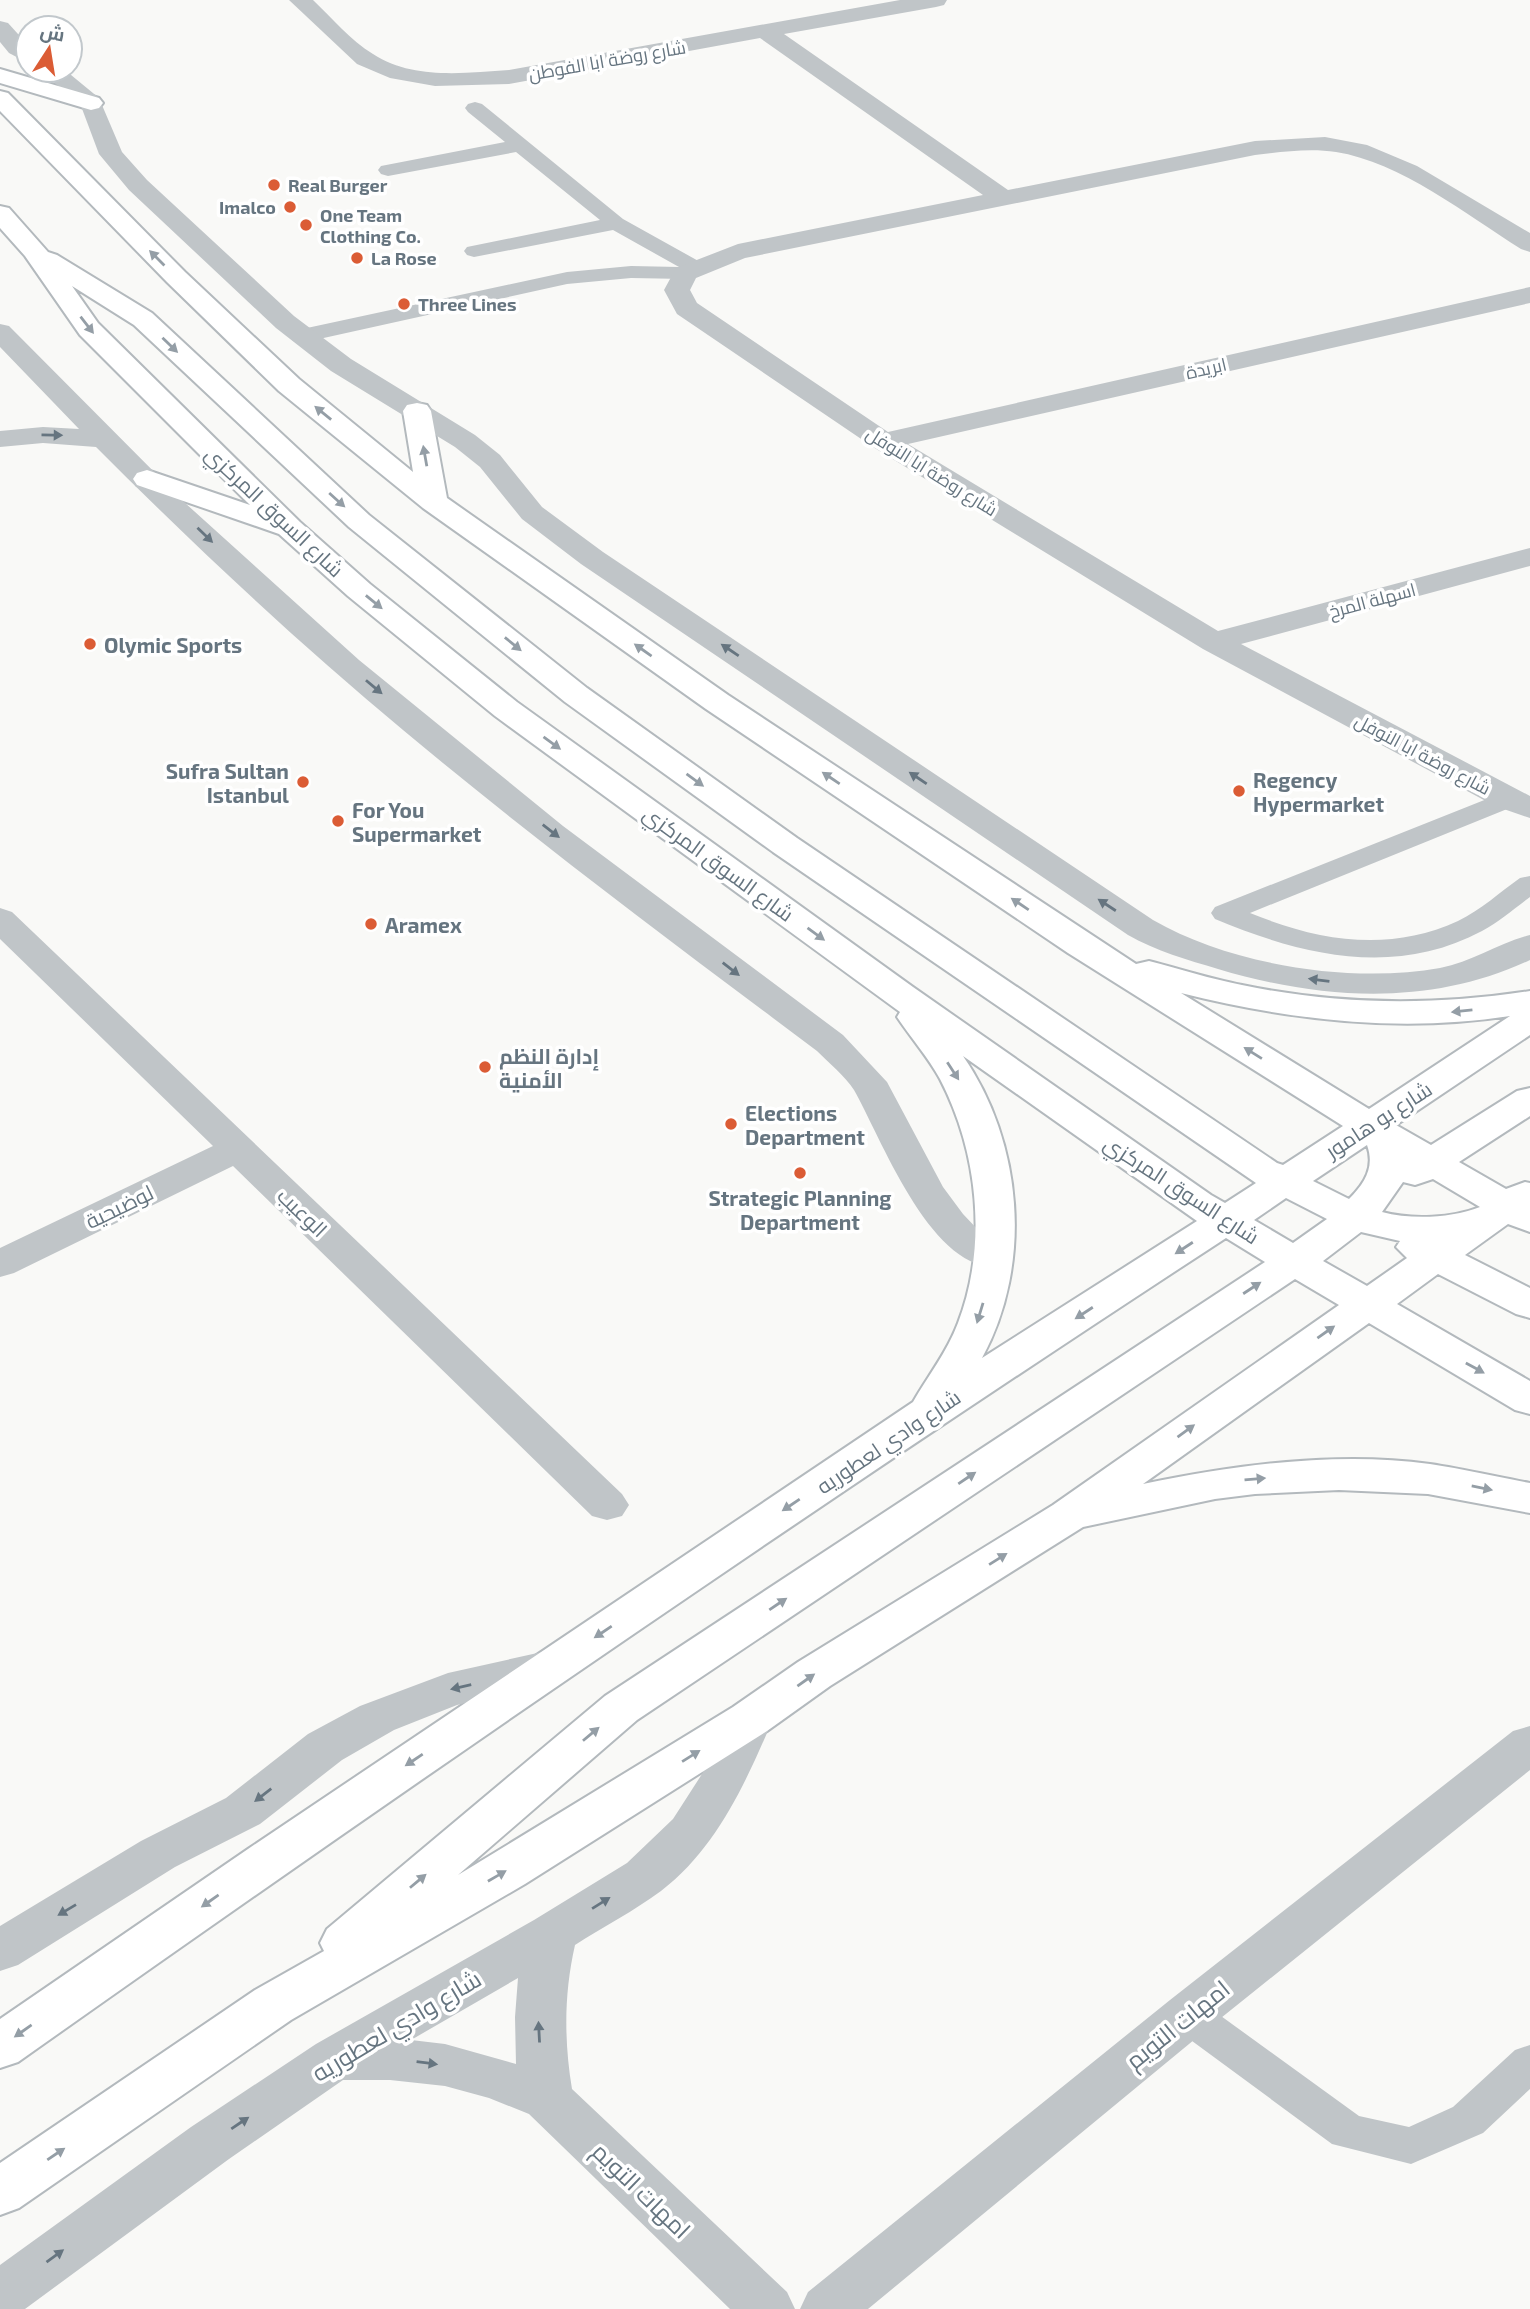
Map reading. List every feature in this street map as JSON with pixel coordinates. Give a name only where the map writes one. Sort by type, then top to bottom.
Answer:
[{"type":"main road","points":[[0,76],[91,103]]},
{"type":"main road","points":[[0,98],[157,258],[289,385],[433,502],[717,702],[1081,945],[1431,1161],[1522,1206]]},
{"type":"main road","name":"شارع السوق المركزي","points":[[0,214],[34,251],[89,329],[290,528],[359,590],[506,709],[900,995],[1197,1204],[1530,1400]]},
{"type":"main road","points":[[34,251],[143,320],[359,521],[576,695],[785,845],[1263,1171],[1530,1305]]},
{"type":"main road","points":[[418,411],[433,502]]},
{"type":"main road","points":[[147,479],[290,528]]},
{"type":"main road","points":[[1081,945],[1134,967],[1192,986],[1319,1009],[1384,1013],[1448,1012],[1530,1002]]},
{"type":"main road","points":[[900,995],[958,1078],[979,1121],[992,1166],[996,1203],[993,1256],[981,1314],[959,1364],[927,1413]]},
{"type":"main road","name":"شارع بو هامور","points":[[1227,1220],[1530,1019]]},
{"type":"main road","points":[[273,2005],[621,1708],[1356,1220],[1431,1161],[1452,1151],[1530,1099]]},
{"type":"main road","points":[[1367,1306],[1347,1284],[1339,1257],[1356,1220],[1384,1183],[1392,1164],[1385,1141],[1369,1124]]},
{"type":"main road","points":[[1227,1220],[1269,1207],[1292,1206],[1324,1210],[1395,1229],[1423,1231],[1522,1206]]},
{"type":"main road","points":[[0,2192],[273,2005],[508,1870],[750,1719],[814,1674],[1068,1516],[1309,1344],[1367,1306],[1434,1255],[1522,1206]]},
{"type":"main road","name":"شارع وادي لعطوريه","points":[[0,2047],[551,1667],[927,1413],[1227,1220]]},
{"type":"main road","points":[[1068,1516],[1215,1484],[1315,1476],[1428,1479],[1530,1498]]},
{"type":"street","name":"شارع روضة ابا الفوطن","points":[[300,0],[365,59],[387,70],[419,78],[462,80],[509,77],[936,0]]},
{"type":"street","points":[[0,28],[14,44]]},
{"type":"street","points":[[766,32],[1003,198]]},
{"type":"street","points":[[68,84],[91,103],[111,155],[138,185],[301,336],[341,365],[465,441],[490,461],[533,513],[592,558],[1098,900],[1158,936],[1214,958],[1263,972],[1327,981],[1387,984],[1440,980],[1481,970],[1530,946]]},
{"type":"street","points":[[690,270],[738,252],[1255,148],[1296,144],[1337,145],[1401,166],[1530,244]]},
{"type":"street","name":"شارع روضة ابا النوفل","points":[[690,270],[677,290],[686,308],[883,441],[1214,642],[1518,804]]},
{"type":"street","name":"ابريدة","points":[[883,441],[1530,295]]},
{"type":"street","points":[[0,332],[104,439],[282,610],[461,761],[830,1043],[868,1082],[925,1190],[941,1212],[968,1243],[993,1256]]},
{"type":"street","points":[[0,433],[27,418],[57,391]]},
{"type":"street","points":[[0,439],[43,435],[104,439]]},
{"type":"street","name":"اسهلة المرخ","points":[[1214,642],[1530,557]]},
{"type":"street","name":"الوعيب","points":[[0,919],[607,1505]]},
{"type":"street","name":"لوضيحية","points":[[0,1264],[238,1149]]},
{"type":"street","name":"شارع وادي لعطوريه","points":[[0,1951],[158,1854],[243,1811],[325,1747],[377,1718],[448,1690],[551,1667]]},
{"type":"street","name":"شارع وادي لعطوريه","points":[[0,2296],[210,2143],[334,2059],[551,1934],[643,1877],[690,1832],[723,1781],[750,1719]]},
{"type":"street","name":"امهات التويم","points":[[828,2309],[1188,2015],[1530,1744]]},
{"type":"street","points":[[547,2099],[540,2057],[538,2015],[542,1974],[551,1934]]},
{"type":"street","name":"امهات التويم","points":[[334,2059],[390,2059],[445,2065],[498,2079],[547,2099],[767,2309]]},
{"type":"lane","points":[[475,108],[616,223],[690,270]]},
{"type":"lane","points":[[388,170],[520,145]]},
{"type":"lane","points":[[474,251],[616,223]]},
{"type":"lane","points":[[301,336],[568,278],[690,270]]},
{"type":"lane","name":"شارع روضة ابا النوفل","points":[[1518,804],[1224,913],[1290,939],[1326,948],[1378,952],[1425,944],[1470,926],[1530,884]]},
{"type":"lane","points":[[1188,2015],[1347,2131],[1411,2146],[1468,2120],[1530,2062]]},
{"type":"place","name":"Real Burger","points":[[274,185]]},
{"type":"place","name":"Imalco","points":[[290,207]]},
{"type":"place","name":"One Team Clothing Co.","points":[[306,225]]},
{"type":"place","name":"La Rose","points":[[357,258]]},
{"type":"place","name":"Three Lines","points":[[404,304]]},
{"type":"place","name":"Olymic Sports","points":[[90,644]]},
{"type":"place","name":"Sufra Sultan Istanbul","points":[[303,782]]},
{"type":"place","name":"Regency Hypermarket","points":[[1239,791]]},
{"type":"place","name":"For You Supermarket","points":[[338,821]]},
{"type":"place","name":"Aramex","points":[[371,924]]},
{"type":"place","name":"إدارة النظم الأمنية","points":[[485,1067]]},
{"type":"place","name":"Elections Department","points":[[731,1124]]},
{"type":"place","name":"Strategic Planning Department","points":[[800,1173]]}]
